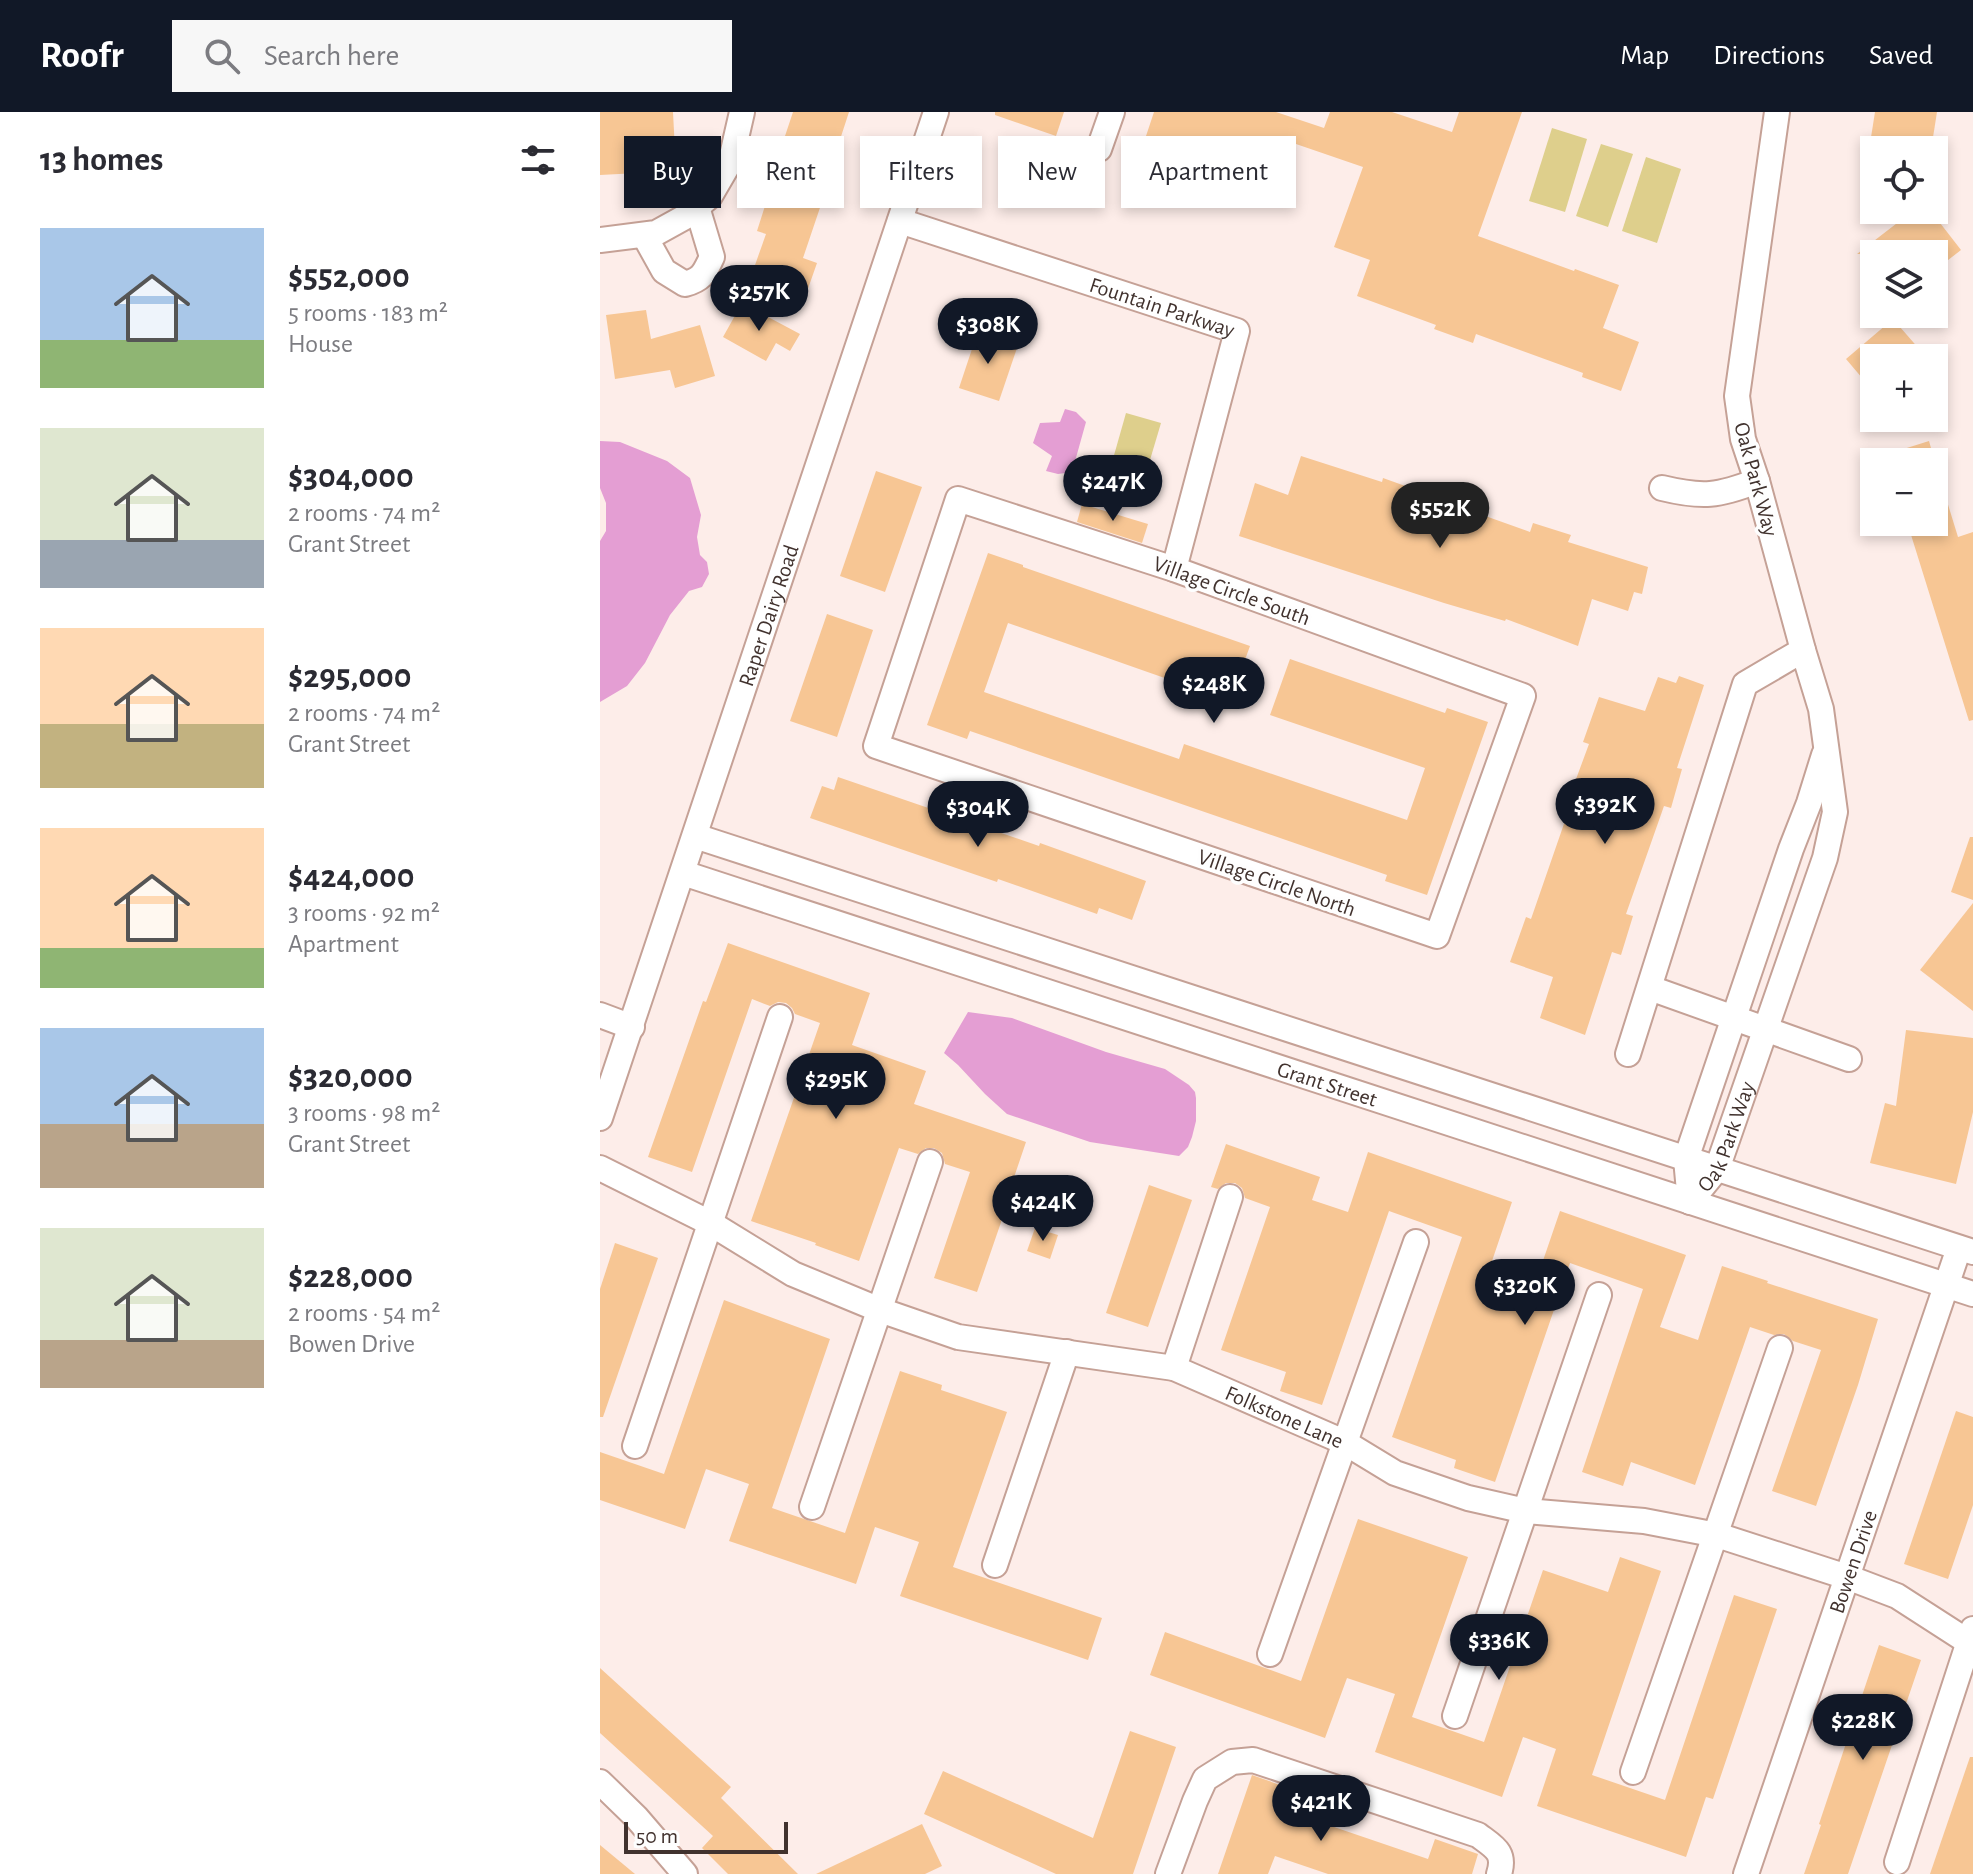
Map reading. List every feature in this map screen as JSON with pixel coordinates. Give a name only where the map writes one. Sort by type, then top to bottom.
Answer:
[{"type":"street","points":[[721,177],[731,160],[742,112]]},
{"type":"street","name":"Raper Dairy Road","points":[[600,1118],[936,112]]},
{"type":"street","points":[[1104,136],[1112,112]]},
{"type":"street","name":"Oak Park Way","points":[[1690,1202],[1717,1169],[1825,858],[1835,812],[1821,709],[1743,439],[1737,396],[1777,112]]},
{"type":"street","points":[[600,240],[656,233],[696,208]]},
{"type":"street","points":[[644,235],[664,271],[685,284],[696,281],[712,257],[697,208]]},
{"type":"street","name":"Fountain Parkway","points":[[900,221],[1237,331],[1174,569]]},
{"type":"street","points":[[1662,488],[1699,496],[1729,492],[1757,481]]},
{"type":"street","name":"Village Circle South","points":[[876,746],[958,499],[1174,569],[1523,696]]},
{"type":"street","points":[[1628,1054],[1745,684],[1803,650]]},
{"type":"street","name":"Village Circle North","points":[[876,746],[1437,936],[1523,696]]},
{"type":"street","name":"Oak Park Way","points":[[1690,1202],[1686,1159],[1826,746]]},
{"type":"street","name":"Grant Street","points":[[695,836],[1966,1250]]},
{"type":"street","name":"Grant Street","points":[[683,873],[1973,1294]]},
{"type":"street","points":[[1650,988],[1849,1059]]},
{"type":"street","points":[[600,1015],[632,1027]]},
{"type":"street","points":[[635,1446],[780,1017]]},
{"type":"street","points":[[812,1507],[930,1162]]},
{"type":"street","name":"Folkstone Lane","points":[[600,1168],[710,1223],[793,1274],[880,1310],[958,1337],[1174,1368],[1344,1442],[1395,1473],[1468,1498],[1526,1511],[1644,1521],[1717,1535],[1897,1596],[1972,1638]]},
{"type":"street","points":[[1174,1368],[1230,1197]]},
{"type":"street","points":[[1270,1654],[1416,1242]]},
{"type":"street","name":"Bowen Drive","points":[[1746,1874],[1946,1285],[1966,1250]]},
{"type":"street","points":[[1455,1716],[1599,1295]]},
{"type":"street","points":[[1633,1772],[1780,1348]]},
{"type":"street","points":[[995,1565],[1067,1352]]},
{"type":"street","points":[[1897,1862],[1972,1638]]},
{"type":"street","points":[[1168,1874],[1205,1779],[1232,1762],[1253,1760],[1478,1835],[1498,1850],[1503,1863],[1499,1874]]},
{"type":"street","points":[[600,1782],[636,1817],[685,1874]]},
{"type":"shaded area","points":[[1552,128],[1587,139],[1565,212],[1529,201]]},
{"type":"shaded area","points":[[1601,144],[1633,154],[1608,227],[1576,216]]},
{"type":"shaded area","points":[[1646,157],[1681,169],[1657,243],[1622,231]]},
{"type":"shaded area","points":[[1065,409],[1076,412],[1086,422],[1072,472],[1058,474],[1046,471],[1052,456],[1033,443],[1040,423],[1060,422]]},
{"type":"shaded area","points":[[1126,413],[1161,423],[1139,497],[1105,487]]},
{"type":"shaded area","points":[[600,441],[620,442],[667,461],[690,478],[701,515],[697,537],[700,555],[707,562],[709,574],[702,587],[689,591],[670,615],[645,663],[627,686],[600,702],[600,541],[606,531],[606,503],[600,488]]},
{"type":"shaded area","points":[[968,1012],[1012,1018],[1106,1052],[1165,1069],[1195,1092],[1196,1121],[1188,1147],[1179,1156],[1090,1142],[1007,1114],[944,1053]]},
{"type":"shaded area","points":[[1054,1177],[1073,1183],[1061,1221],[1041,1214]]},
{"type":"building","points":[[600,112],[673,112],[674,136],[624,136],[624,174],[600,175]]},
{"type":"building","points":[[793,112],[849,112],[841,136],[785,136]]},
{"type":"building","points":[[995,112],[1064,112],[1056,136],[995,115]]},
{"type":"building","points":[[1154,112],[1276,112],[1324,128],[1330,112],[1392,112],[1452,132],[1459,112],[1522,112],[1478,236],[1619,285],[1603,328],[1639,342],[1621,391],[1582,377],[1583,373],[1476,334],[1473,343],[1434,329],[1436,325],[1357,296],[1370,260],[1334,247],[1363,167],[1296,144],[1296,136],[1146,136]]},
{"type":"building","points":[[1875,112],[1937,112],[1933,136],[1871,136]]},
{"type":"building","points":[[764,208],[820,208],[803,258],[817,263],[804,300],[749,282],[766,234],[757,231]]},
{"type":"building","points":[[1896,224],[1941,224],[1961,250],[1948,260],[1948,240],[1875,240]]},
{"type":"building","points":[[742,303],[800,334],[790,351],[776,343],[766,361],[723,337]]},
{"type":"building","points":[[646,310],[651,339],[700,325],[715,376],[675,388],[670,370],[615,379],[606,315]]},
{"type":"building","points":[[1882,328],[1901,328],[1915,344],[1864,344]]},
{"type":"building","points":[[978,331],[1018,345],[999,401],[959,388]]},
{"type":"building","points":[[1860,347],[1860,376],[1846,359]]},
{"type":"building","points":[[1929,441],[1931,448],[1907,448]]},
{"type":"building","points":[[1301,456],[1382,482],[1383,478],[1530,532],[1533,523],[1571,535],[1568,542],[1648,567],[1642,594],[1634,592],[1628,611],[1592,599],[1578,646],[1506,619],[1444,603],[1239,536],[1255,483],[1288,495]]},
{"type":"building","points":[[876,471],[922,487],[885,592],[840,576]]},
{"type":"building","points":[[1082,504],[1148,524],[1142,543],[1077,522]]},
{"type":"building","points":[[1948,504],[1958,537],[1973,532],[1973,720],[1969,721],[1911,536],[1948,536]]},
{"type":"building","points":[[988,553],[1250,646],[1230,701],[1008,623],[984,692],[1179,759],[1184,744],[1407,820],[1425,768],[1270,715],[1290,659],[1445,713],[1447,708],[1488,722],[1427,895],[1385,881],[1387,875],[970,731],[967,739],[927,725]]},
{"type":"building","points":[[827,614],[873,630],[837,737],[790,721]]},
{"type":"building","points":[[1679,676],[1704,685],[1677,768],[1682,769],[1671,808],[1664,806],[1626,914],[1633,916],[1621,955],[1612,952],[1585,1035],[1540,1018],[1553,977],[1510,962],[1526,917],[1531,919],[1566,818],[1562,817],[1589,744],[1583,742],[1599,697],[1645,711],[1658,677],[1676,683]]},
{"type":"building","points":[[838,777],[1146,881],[1132,920],[1099,908],[1097,914],[810,818],[822,786],[834,790]]},
{"type":"building","points":[[1970,837],[1973,837],[1973,900],[1951,892]]},
{"type":"building","points":[[1973,903],[1973,1011],[1920,970]]},
{"type":"building","points":[[728,943],[870,993],[852,1045],[926,1071],[914,1104],[1026,1142],[977,1292],[934,1278],[970,1172],[945,1164],[942,1153],[934,1148],[926,1148],[918,1154],[899,1148],[859,1261],[751,1221],[820,1023],[795,1014],[786,1003],[778,1002],[770,1006],[752,999],[692,1172],[648,1157],[703,1001],[706,1002]]},
{"type":"building","points":[[1906,1030],[1973,1038],[1973,1112],[1956,1184],[1870,1163],[1885,1103],[1896,1106]]},
{"type":"building","points":[[1226,1144],[1320,1177],[1312,1200],[1348,1212],[1368,1152],[1512,1202],[1492,1261],[1500,1263],[1497,1270],[1535,1284],[1560,1211],[1686,1255],[1660,1327],[1698,1340],[1722,1266],[1878,1319],[1816,1506],[1772,1491],[1821,1350],[1793,1341],[1784,1334],[1774,1335],[1750,1327],[1695,1485],[1631,1462],[1623,1486],[1582,1472],[1643,1289],[1570,1263],[1495,1482],[1454,1468],[1456,1460],[1392,1437],[1462,1237],[1389,1211],[1322,1405],[1280,1391],[1286,1372],[1221,1350],[1270,1207],[1245,1198],[1242,1188],[1235,1183],[1226,1183],[1218,1189],[1211,1187]]},
{"type":"building","points":[[1149,1185],[1192,1200],[1148,1327],[1106,1313]]},
{"type":"building","points":[[1035,1228],[1058,1235],[1050,1259],[1027,1251]]},
{"type":"building","points":[[615,1243],[658,1258],[603,1417],[600,1417],[600,1289]]},
{"type":"building","points":[[724,1300],[830,1339],[772,1508],[845,1533],[900,1371],[942,1385],[941,1390],[1007,1412],[953,1567],[1102,1618],[1088,1660],[900,1596],[919,1542],[875,1527],[856,1584],[729,1541],[749,1484],[706,1469],[685,1529],[600,1500],[600,1452],[664,1474]]},
{"type":"building","points":[[1956,1411],[1973,1417],[1973,1505],[1948,1579],[1904,1564]]},
{"type":"building","points":[[1358,1519],[1468,1557],[1412,1717],[1484,1742],[1543,1570],[1608,1592],[1620,1557],[1661,1571],[1592,1775],[1665,1800],[1734,1595],[1777,1609],[1713,1799],[1706,1797],[1686,1857],[1537,1806],[1556,1749],[1523,1737],[1502,1797],[1375,1752],[1395,1694],[1347,1678],[1325,1738],[1150,1675],[1165,1632],[1301,1681]]},
{"type":"building","points":[[1879,1645],[1921,1660],[1848,1874],[1804,1874],[1819,1824]]},
{"type":"building","points":[[600,1668],[731,1787],[721,1798],[798,1874],[728,1874],[702,1848],[713,1836],[600,1733]]},
{"type":"building","points":[[1130,1731],[1176,1747],[1133,1874],[1056,1874],[924,1814],[943,1771],[1093,1838]]},
{"type":"building","points":[[1970,1757],[1973,1757],[1973,1874],[1930,1874]]},
{"type":"building","points":[[1252,1775],[1297,1791],[1290,1812],[1428,1859],[1435,1839],[1478,1854],[1472,1874],[1328,1874],[1275,1856],[1268,1874],[1218,1874]]},
{"type":"building","points":[[922,1824],[942,1866],[925,1874],[816,1874]]},
{"type":"building","points":[[600,1845],[635,1874],[600,1874]]}]
